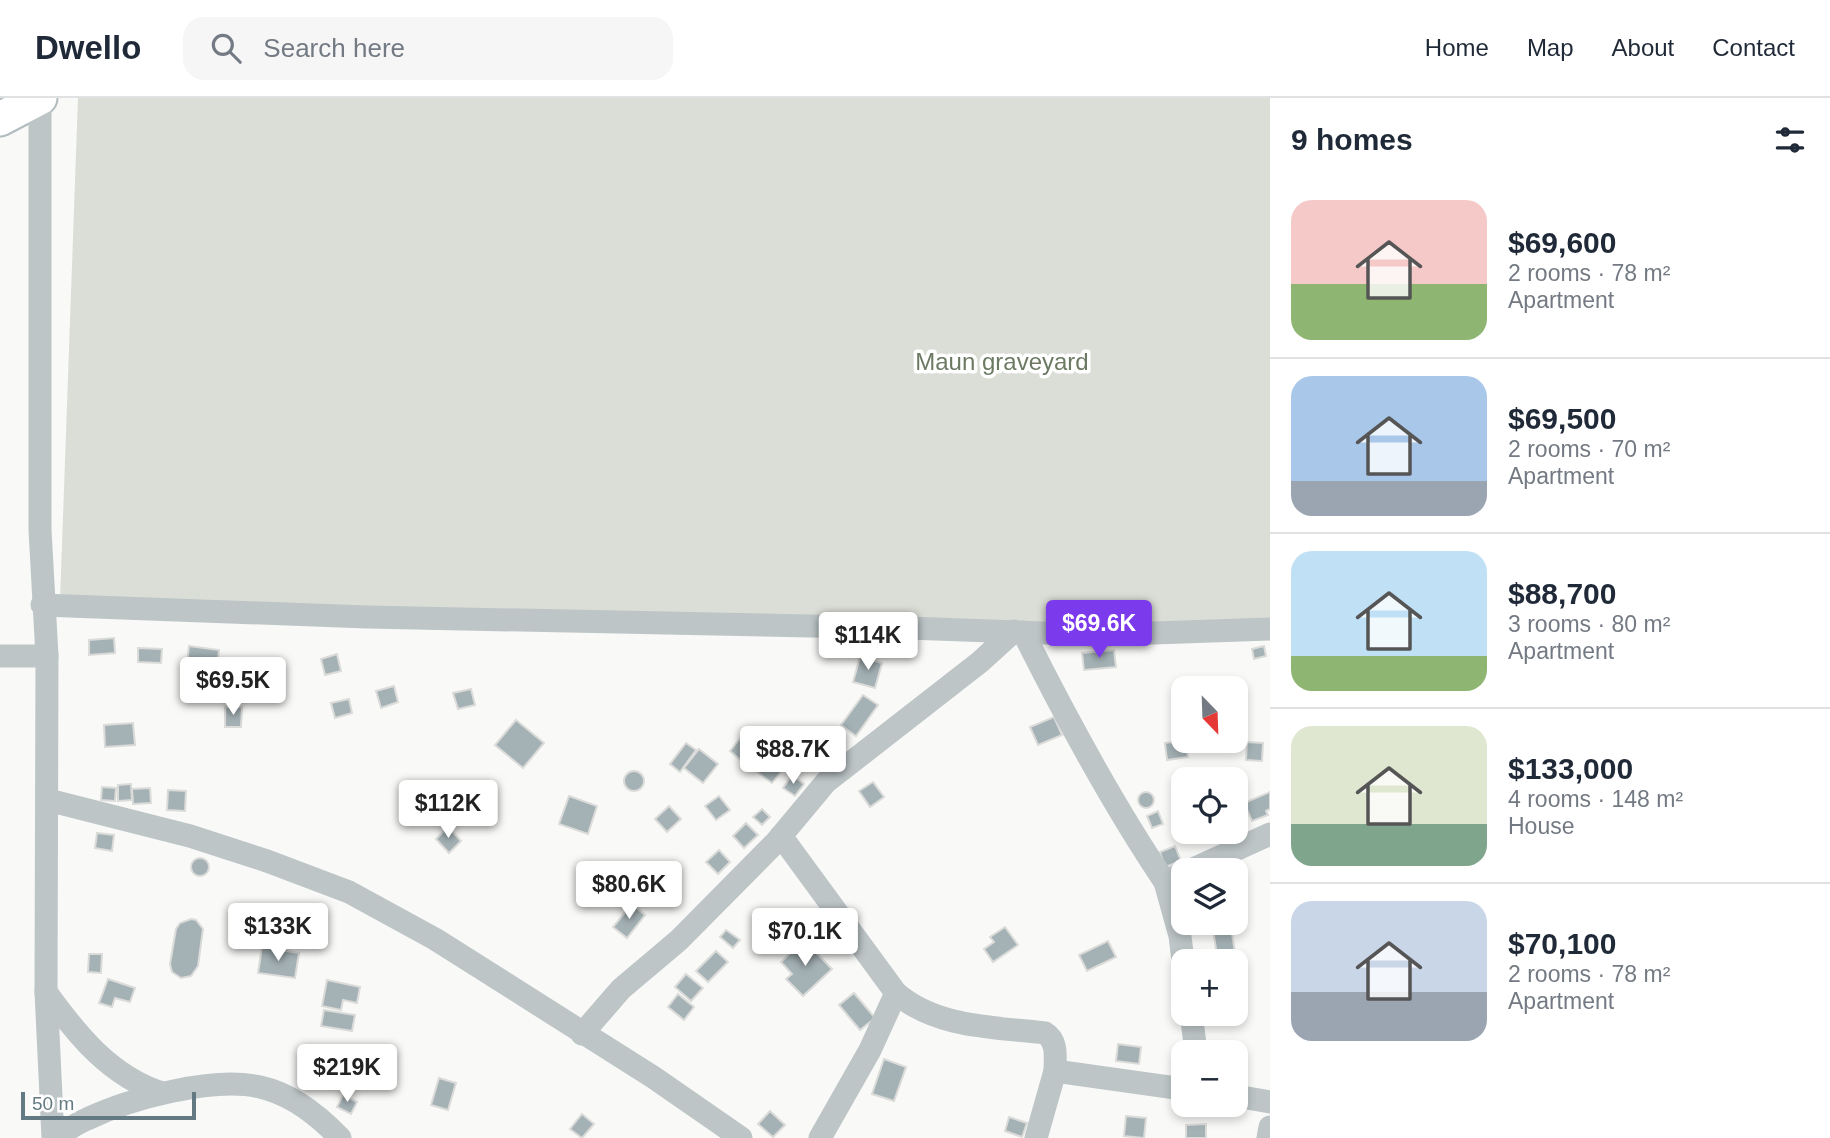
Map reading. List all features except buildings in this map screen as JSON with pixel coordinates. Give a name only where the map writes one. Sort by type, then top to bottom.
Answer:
[{"type":"street","points":[[0,119],[40,99],[40,530],[47,656],[46,992],[53,1138],[94,1116],[162,1093],[218,1085],[259,1087],[288,1097],[310,1110],[341,1138]]},
{"type":"street","points":[[43,605],[368,617],[1096,635],[1270,629]]},
{"type":"street","points":[[582,1034],[621,989],[679,940],[781,836],[827,782],[1018,631]]},
{"type":"street","points":[[1018,631],[1130,830],[1171,875]]},
{"type":"street","points":[[0,656],[47,656]]},
{"type":"street","points":[[48,800],[190,836],[349,892],[435,939],[653,1077],[741,1138]]},
{"type":"street","points":[[1217,858],[1270,834]]},
{"type":"street","points":[[781,836],[896,993],[917,1009],[946,1019],[1045,1033],[1050,1036],[1055,1045],[1055,1070],[1036,1138]]},
{"type":"street","points":[[46,992],[84,1043],[126,1077],[141,1086],[162,1093]]},
{"type":"street","points":[[820,1138],[870,1050],[896,993]]},
{"type":"street","points":[[1055,1070],[1171,1087]]},
{"type":"street","points":[[1248,1098],[1270,1102]]},
{"type":"street","points":[[1268,1138],[1270,1127]]},
{"type":"green space","name":"Maun graveyard","points":[[78,98],[1270,98],[1270,632],[60,601]]}]
